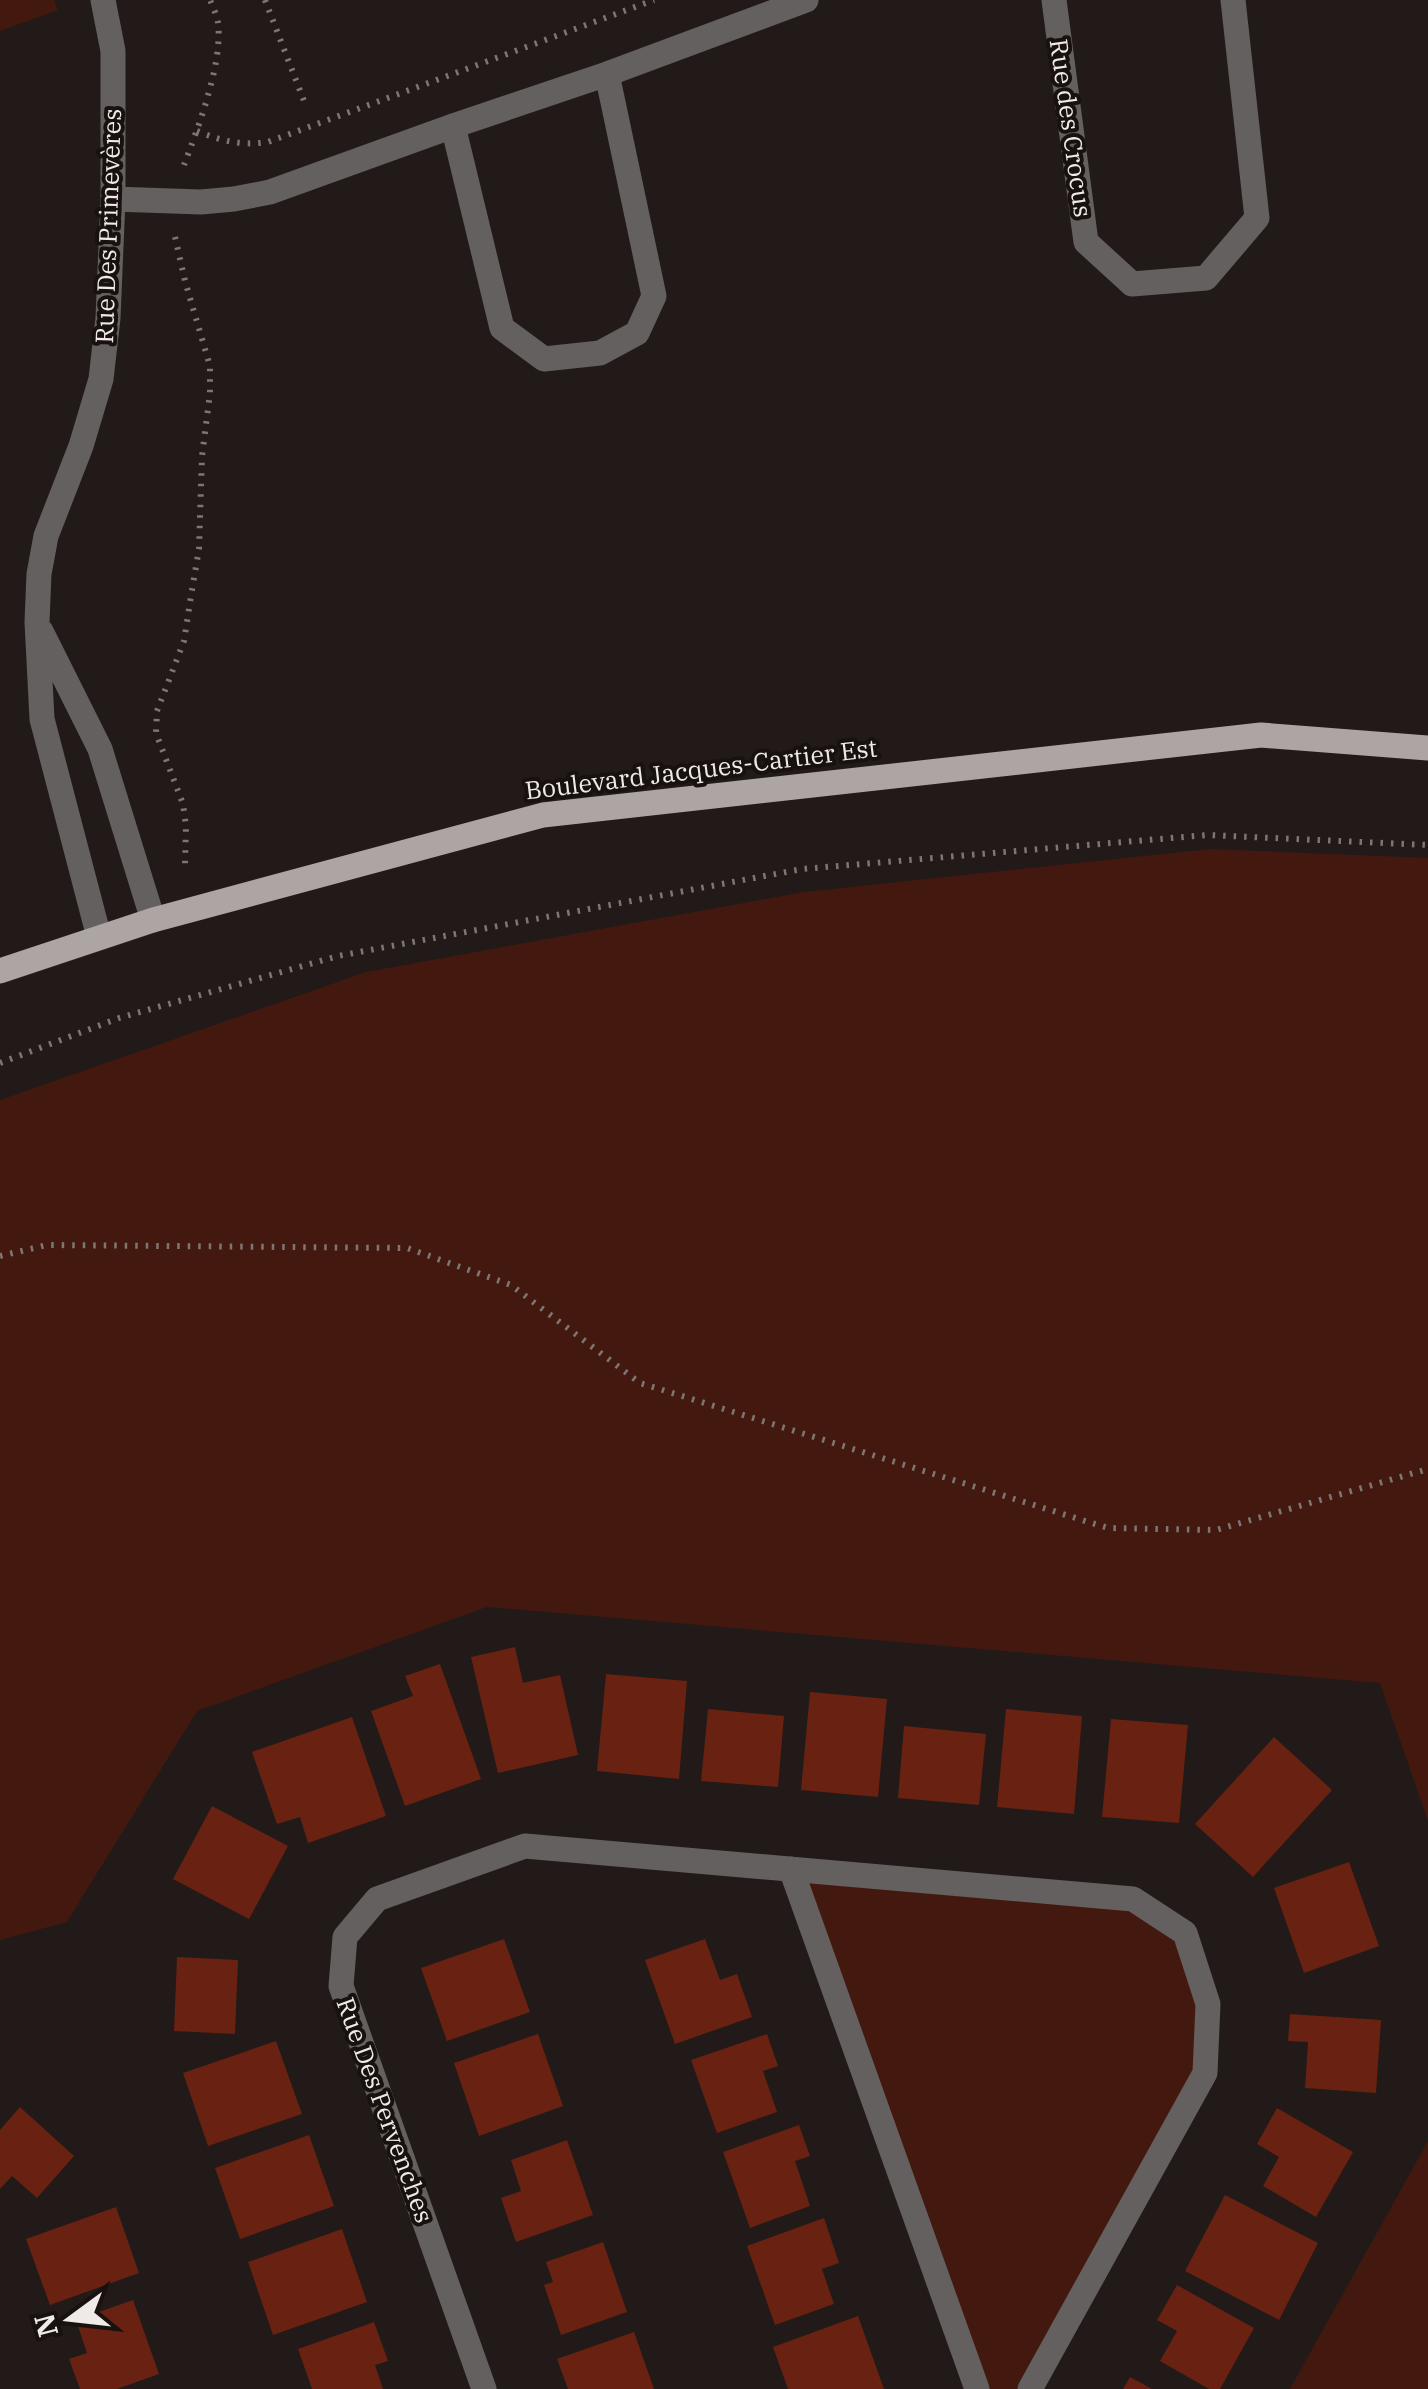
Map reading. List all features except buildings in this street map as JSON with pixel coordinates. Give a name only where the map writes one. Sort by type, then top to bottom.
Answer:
[{"type":"main road","name":"Boulevard Jacques-Cartier Est","points":[[0,971],[153,920],[543,815],[1260,735],[1428,748]]},
{"type":"street","name":"Rue Des Primevères","points":[[99,937],[42,719],[37,622],[39,574],[46,536],[82,446],[100,379],[108,318],[113,199],[112,51],[103,0]]},
{"type":"street","points":[[113,199],[234,200],[270,192],[806,0]]},
{"type":"street","name":"Rue des Crocus","points":[[1054,0],[1086,242],[1132,284],[1206,278],[1257,218],[1233,0]]},
{"type":"street","points":[[453,126],[502,328],[544,359],[600,353],[637,333],[654,296],[608,74]]},
{"type":"street","name":"Rue Des Primevères","points":[[37,622],[100,749],[153,920]]},
{"type":"street","name":"Rue Des Pervenches","points":[[484,2389],[341,1986],[345,1937],[377,1899],[525,1846],[1133,1900],[1184,1933],[1208,2004],[1205,2073],[1030,2389]]},
{"type":"street","points":[[791,1869],[977,2389]]},
{"type":"path","points":[[184,165],[204,108],[217,52],[218,22],[210,0]]},
{"type":"path","points":[[265,0],[306,106]]},
{"type":"path","points":[[197,131],[237,144],[268,142],[654,0]]},
{"type":"path","points":[[175,237],[210,366],[199,549],[184,642],[157,711],[156,733],[186,826],[184,866]]},
{"type":"path","points":[[0,1063],[119,1018],[338,956],[802,869],[1208,835],[1428,844]]},
{"type":"path","points":[[0,1256],[47,1245],[408,1248],[511,1284],[640,1383],[1108,1528],[1216,1530],[1428,1470]]},
{"type":"shaded area","points":[[0,0],[54,0],[58,10],[0,31]]},
{"type":"shaded area","points":[[1210,849],[1428,858],[1428,1821],[1380,1683],[487,1607],[197,1711],[67,1922],[0,1940],[0,1100],[366,972],[804,892]]},
{"type":"shaded area","points":[[791,1869],[1133,1899],[1185,1933],[1208,2004],[1205,2073],[1030,2389],[977,2389]]},
{"type":"shaded area","points":[[1428,2141],[1428,2389],[1290,2389]]}]
